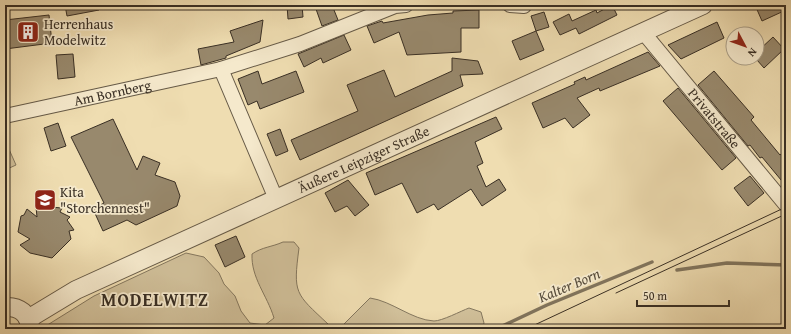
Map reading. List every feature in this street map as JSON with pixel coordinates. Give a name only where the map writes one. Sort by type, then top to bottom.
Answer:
[{"type":"street","name":"Am Bornberg","points":[[5,116],[220,69],[300,44],[395,6],[406,5]]},
{"type":"street","name":"Äußere Leipziger Straße","points":[[29,324],[76,290],[703,5]]},
{"type":"street","name":"Privatstraße","points":[[643,32],[786,205]]},
{"type":"street","points":[[220,69],[276,199]]},
{"type":"street","points":[[5,307],[19,309],[29,324]]},
{"type":"shaded area","points":[[5,146],[8,147],[16,165],[5,170]]},
{"type":"shaded area","points":[[283,242],[294,242],[299,248],[296,275],[299,292],[309,306],[328,324],[328,329],[41,329],[94,296],[186,253],[204,257],[219,273],[224,284],[235,296],[241,311],[250,323],[265,325],[274,318],[254,271],[252,254]]},
{"type":"shaded area","points":[[370,298],[426,320],[434,321],[446,318],[469,308],[481,312],[484,323],[482,329],[339,329]]},
{"type":"building","points":[[65,5],[98,5],[99,10],[67,16]]},
{"type":"building","points":[[287,5],[302,5],[303,17],[288,19]]},
{"type":"building","points":[[326,5],[332,5],[338,20],[322,26],[316,9]]},
{"type":"building","points":[[612,5],[617,15],[579,34],[576,28],[560,35],[553,22],[569,14],[572,21],[596,10],[597,13]]},
{"type":"building","points":[[755,5],[786,5],[786,10],[762,21]]},
{"type":"building","points":[[479,10],[479,28],[461,28],[461,52],[407,55],[399,32],[374,43],[367,26],[382,21],[383,23],[428,15],[453,13],[453,11]]},
{"type":"building","points":[[544,12],[549,27],[536,31],[531,16]]},
{"type":"building","name":"Herrenhaus Modelwitz","points":[[49,15],[52,43],[5,49],[5,20]]},
{"type":"building","points":[[263,20],[260,42],[226,56],[226,58],[201,65],[198,49],[234,42],[230,31]]},
{"type":"building","points":[[717,22],[724,38],[681,59],[668,45]]},
{"type":"building","points":[[536,31],[544,50],[520,60],[512,41]]},
{"type":"building","points":[[344,35],[351,50],[323,63],[321,58],[304,67],[298,54]]},
{"type":"building","points":[[773,37],[784,49],[764,68],[762,66],[765,66],[765,44]]},
{"type":"building","points":[[648,52],[660,66],[600,91],[599,88],[577,98],[590,115],[573,128],[565,118],[543,128],[532,103],[575,84],[574,82],[585,77],[586,80]]},
{"type":"building","points":[[73,54],[75,77],[58,79],[56,55]]},
{"type":"building","points":[[452,58],[478,61],[483,74],[460,75],[463,86],[300,160],[291,140],[358,111],[347,85],[384,70],[395,97],[452,71]]},
{"type":"building","points":[[258,71],[262,84],[296,71],[304,92],[260,109],[257,101],[248,105],[238,79]]},
{"type":"building","points":[[714,71],[754,117],[751,120],[780,155],[786,150],[786,186],[762,157],[760,158],[750,145],[748,146],[698,85]]},
{"type":"building","points":[[678,88],[736,158],[722,170],[663,101]]},
{"type":"building","points":[[496,117],[502,129],[475,142],[483,163],[477,166],[486,187],[499,179],[506,190],[482,206],[471,189],[438,210],[434,204],[417,213],[402,183],[375,195],[366,173]]},
{"type":"building","points":[[113,119],[137,170],[143,156],[160,163],[155,175],[175,182],[180,196],[177,206],[136,225],[127,220],[103,231],[93,209],[104,203],[71,137]]},
{"type":"building","points":[[58,123],[66,146],[51,151],[44,128]]},
{"type":"building","points":[[280,129],[288,151],[276,156],[267,134]]},
{"type":"building","points":[[750,176],[764,193],[748,206],[734,188]]},
{"type":"building","points":[[348,180],[369,205],[355,216],[347,206],[335,212],[325,193]]},
{"type":"building","points":[[51,203],[50,207],[62,208],[60,212],[70,217],[67,220],[74,230],[69,231],[71,239],[52,258],[30,253],[20,245],[30,239],[18,232],[21,216],[24,215],[27,209],[37,217],[36,207]]},
{"type":"building","points":[[236,236],[245,257],[225,267],[215,245]]},
{"type":"waterway","name":"Kalter Born","points":[[496,329],[547,305],[652,262]]},
{"type":"waterway","name":"Kalter Born","points":[[677,270],[727,263],[786,265]]},
{"type":"tram line","points":[[526,329],[786,207]]},
{"type":"tram line","points":[[616,293],[786,214]]},
{"type":"place","name":"Herrenhaus Modelwitz","points":[[28,32]]},
{"type":"place","name":"Kita \"Storchennest\"","points":[[45,200]]},
{"type":"district","name":"MODELWITZ","points":[[155,299]]}]
